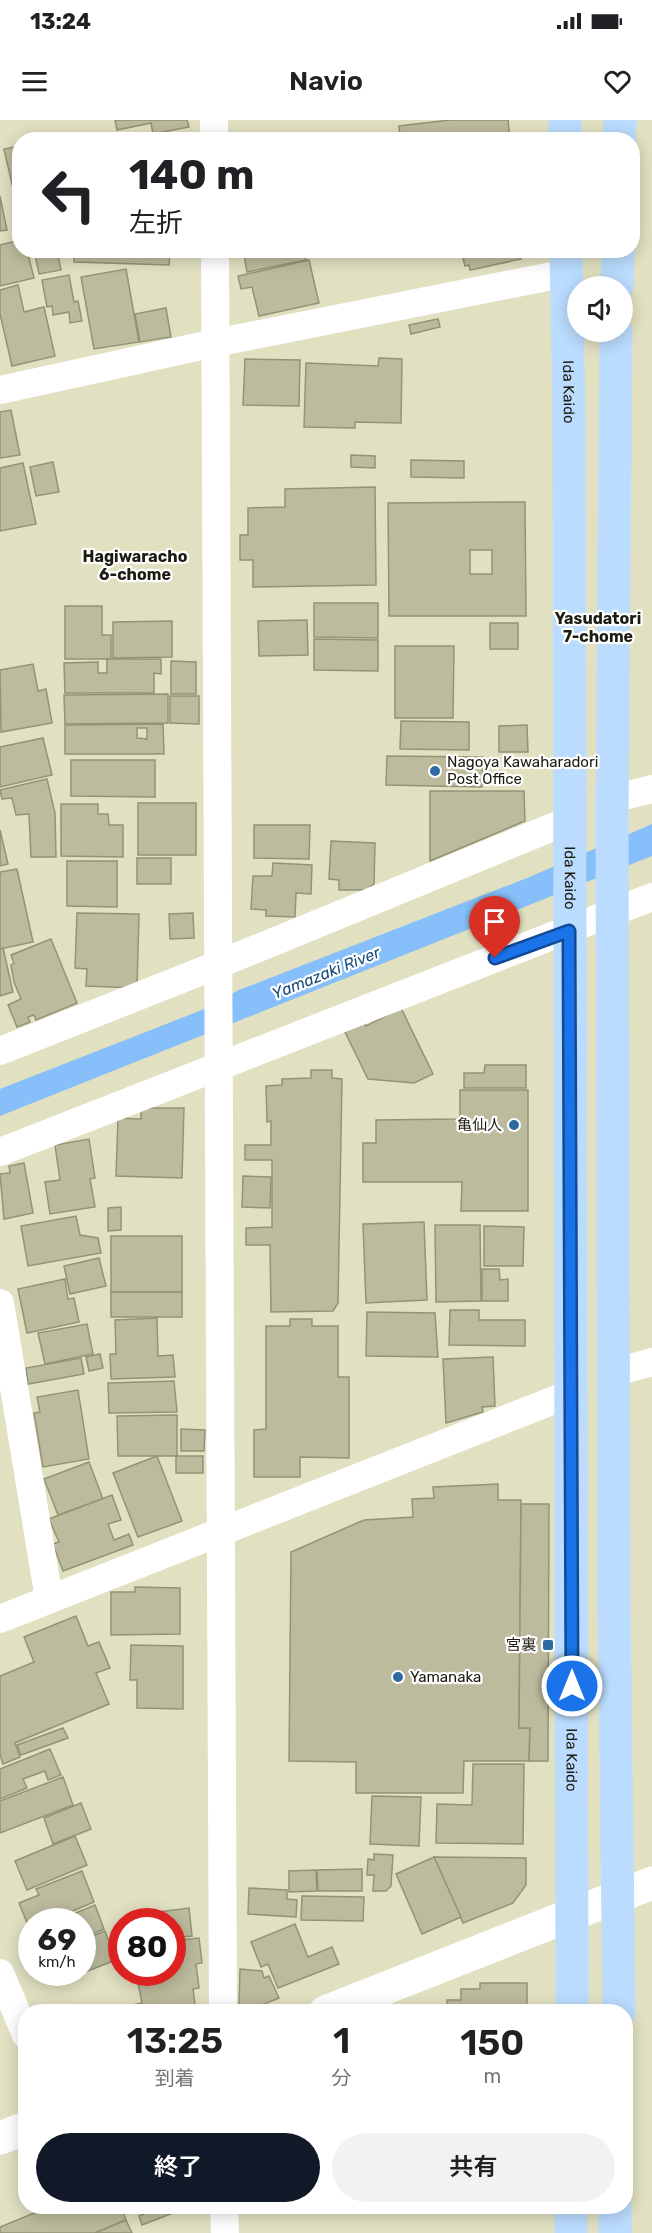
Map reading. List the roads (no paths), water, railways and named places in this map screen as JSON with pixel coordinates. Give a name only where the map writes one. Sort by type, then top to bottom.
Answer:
[{"type":"highway","points":[[617,276],[618,258]]},
{"type":"highway","name":"Ida Kaido","points":[[567,262],[572,1394],[572,2004]]},
{"type":"highway","points":[[616,342],[612,810],[613,1373],[616,1896],[619,2004]]},
{"type":"highway","points":[[571,2214],[571,2233]]},
{"type":"highway","points":[[615,2214],[615,2233]]},
{"type":"street","points":[[214,258],[217,965],[220,1064],[223,2004]]},
{"type":"street","points":[[0,390],[567,262]]},
{"type":"street","points":[[612,810],[652,789]]},
{"type":"street","points":[[0,1051],[570,829]]},
{"type":"street","points":[[0,1152],[613,907],[652,897]]},
{"type":"street","points":[[0,1303],[49,1599]]},
{"type":"street","points":[[613,1373],[652,1362]]},
{"type":"street","points":[[0,1619],[220,1530],[572,1394]]},
{"type":"street","points":[[345,2004],[652,1883]]},
{"type":"street","points":[[0,1973],[18,2016]]},
{"type":"street","points":[[0,2138],[18,2131]]},
{"type":"street","points":[[224,2214],[225,2233]]},
{"type":"water","name":"Yamazaki River","points":[[652,824],[652,856],[0,1116],[0,1089],[202,1010],[239,990],[527,878]]},
{"type":"place","name":"Nagoya Kawaharadori Post Office","points":[[435,771]]},
{"type":"place","name":"亀仙人","points":[[514,1125]]},
{"type":"place","name":"宮裏","points":[[548,1645]]},
{"type":"place","name":"Yamanaka","points":[[398,1677]]},
{"type":"district","name":"Hagiwaracho 6-chome","points":[[135,565]]},
{"type":"district","name":"Yasudatori 7-chome","points":[[598,627]]}]
